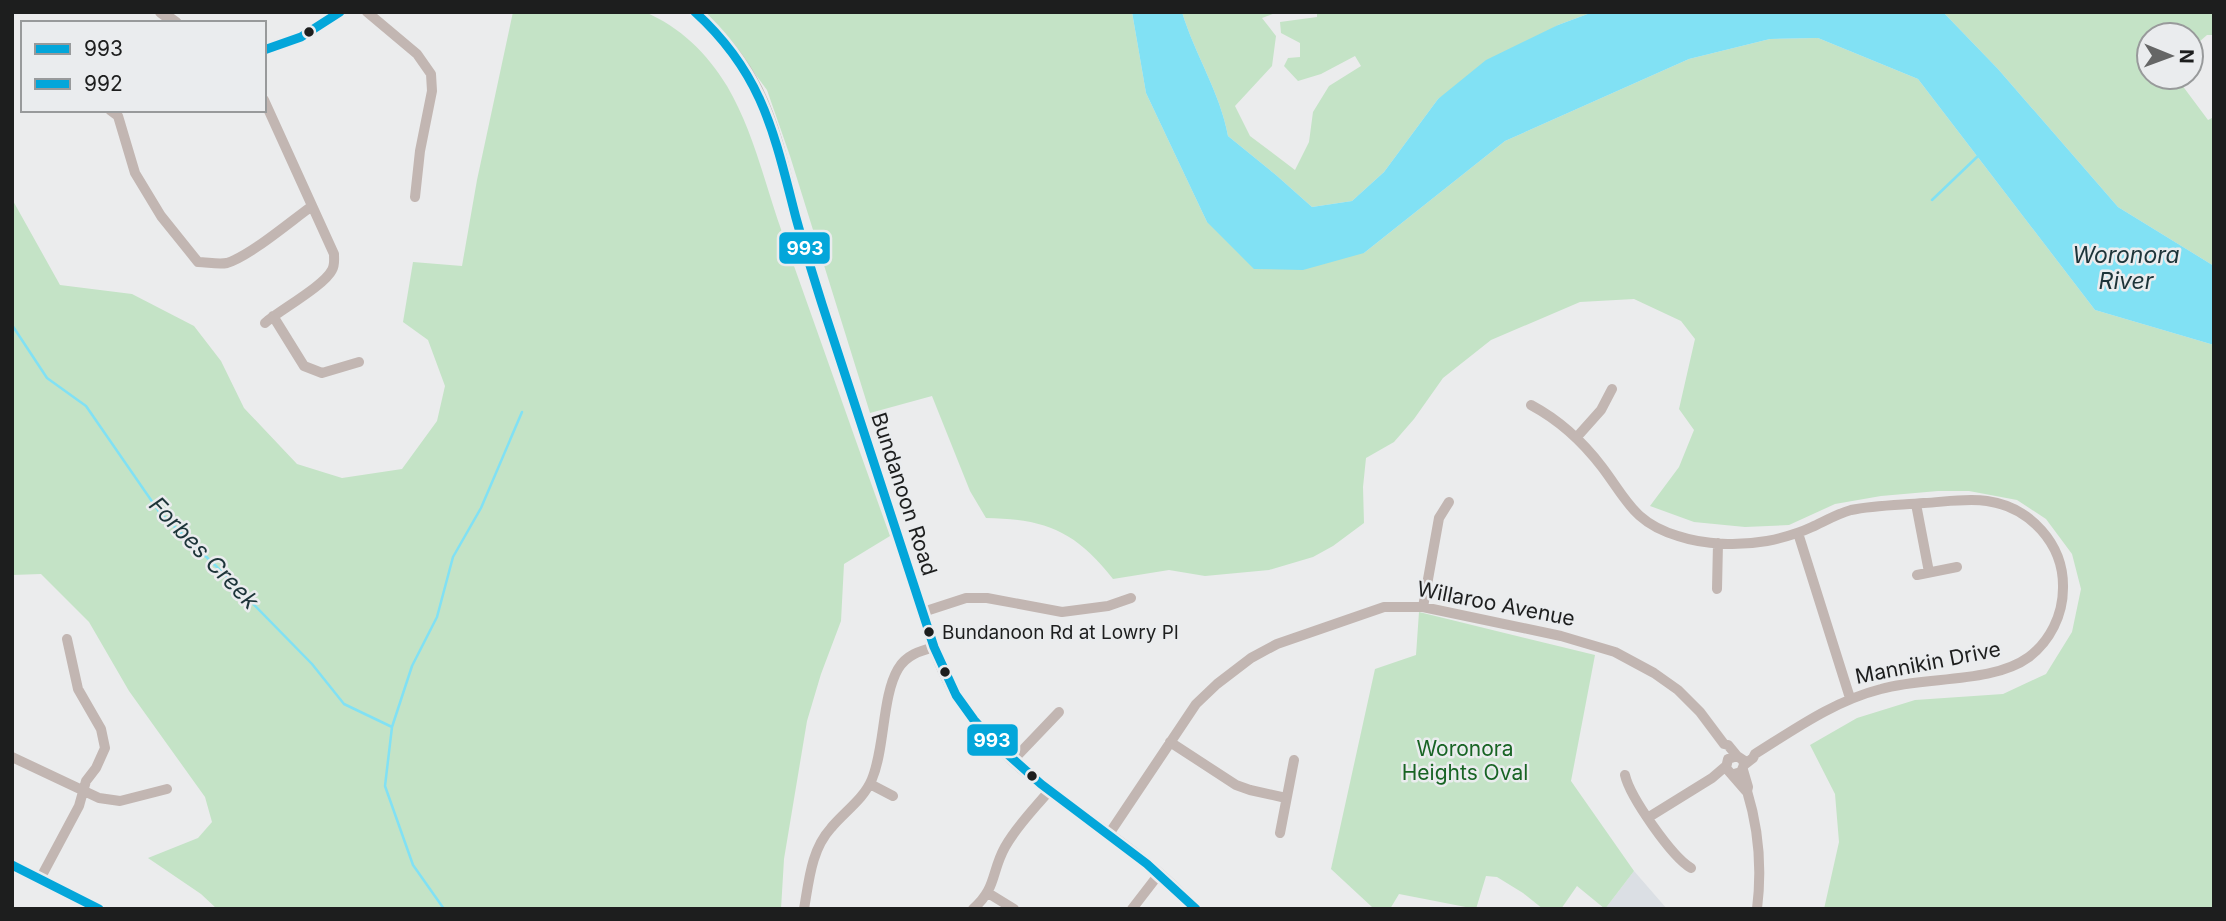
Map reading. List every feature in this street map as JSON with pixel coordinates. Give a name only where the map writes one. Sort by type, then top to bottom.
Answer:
[{"type":"street","points":[[266,49],[309,33],[340,12]]},
{"type":"street","points":[[366,12],[416,54],[431,74],[432,91],[420,151],[415,197]]},
{"type":"street","name":"Bundanoon Road","points":[[695,12],[722,38],[746,71],[772,126],[805,250],[934,647],[948,680],[961,703],[1013,759],[1049,791],[1159,874],[1196,909]]},
{"type":"street","points":[[266,104],[334,254],[334,268],[324,281],[269,319],[304,366],[323,373],[359,362]]},
{"type":"street","points":[[117,112],[135,173],[161,216],[198,262],[221,264],[234,260],[312,206]]},
{"type":"street","points":[[1576,438],[1601,410],[1612,389]]},
{"type":"street","name":"Mannikin Drive","points":[[1531,405],[1576,438],[1602,468],[1623,500],[1643,519],[1678,537],[1718,543],[1755,543],[1798,533],[1851,510],[1988,501],[2027,516],[2050,542],[2060,565],[2063,590],[2059,615],[2038,648],[2022,661],[2004,670],[1899,684],[1850,698],[1820,713],[1649,817]]},
{"type":"street","points":[[1423,607],[1439,518],[1449,502]]},
{"type":"street","points":[[1916,504],[1929,572]]},
{"type":"street","points":[[1798,533],[1850,698]]},
{"type":"street","points":[[1717,589],[1718,543]]},
{"type":"street","points":[[1917,575],[1957,567]]},
{"type":"street","points":[[923,612],[966,598],[986,598],[1062,612],[1108,606],[1131,598]]},
{"type":"street","name":"Willaroo Avenue","points":[[1109,834],[1196,704],[1239,666],[1287,640],[1372,610],[1396,606],[1423,607],[1561,636],[1615,652],[1647,668],[1678,690],[1700,712],[1724,744],[1728,745],[1746,792],[1755,820],[1759,850],[1757,909]]},
{"type":"street","points":[[40,879],[79,806],[86,781],[99,761],[105,742],[102,729],[78,689],[67,639]]},
{"type":"street","points":[[804,909],[813,861],[820,843],[870,784],[877,765],[891,690],[898,670],[908,658],[934,647]]},
{"type":"street","points":[[1013,759],[1059,712]]},
{"type":"street","points":[[1170,742],[1236,785],[1286,797]]},
{"type":"street","points":[[12,757],[99,798],[120,801],[167,789]]},
{"type":"street","points":[[1280,834],[1294,760]]},
{"type":"street","points":[[1625,775],[1630,789],[1677,857],[1691,868]]},
{"type":"street","points":[[870,784],[893,796]]},
{"type":"street","points":[[973,909],[988,893],[1003,849],[1010,838],[1049,791]]},
{"type":"street","points":[[12,865],[99,909]]},
{"type":"street","points":[[1132,909],[1159,874]]},
{"type":"street","points":[[988,893],[1014,909]]},
{"type":"shaded area","points":[[1634,871],[1667,909],[1605,909]]},
{"type":"green space","points":[[513,12],[645,12],[670,25],[692,42],[719,74],[752,140],[890,536],[844,564],[841,621],[807,721],[784,859],[781,909],[217,909],[201,894],[148,858],[198,838],[212,822],[205,797],[129,691],[89,622],[41,574],[12,575],[12,199],[60,285],[132,294],[194,326],[221,361],[244,408],[297,464],[342,478],[402,469],[437,421],[445,386],[428,340],[403,322],[413,262],[462,266],[477,180]]},
{"type":"green space","points":[[704,12],[1132,12],[1146,93],[1207,222],[1364,253],[1505,141],[1689,59],[1770,39],[1818,38],[1918,79],[2095,310],[2214,345],[2214,909],[1824,909],[1839,842],[1835,794],[1810,745],[1857,718],[1915,700],[2003,694],[2046,674],[2072,632],[2081,589],[2072,554],[2046,519],[2017,500],[1969,491],[1881,496],[1835,504],[1789,525],[1745,527],[1694,522],[1650,506],[1679,467],[1694,430],[1679,409],[1695,339],[1681,321],[1634,299],[1580,302],[1491,340],[1443,378],[1394,442],[1366,458],[1363,487],[1364,523],[1313,557],[1269,570],[1205,576],[1169,570],[1113,579],[1086,549],[1058,531],[1026,521],[986,518],[970,491],[932,396],[870,413],[767,90],[725,33]]},
{"type":"green space","points":[[1182,12],[1278,12],[1262,18],[1276,36],[1272,66],[1235,106],[1250,136],[1295,170],[1309,142],[1313,112],[1329,86],[1361,66],[1355,56],[1321,74],[1298,81],[1284,66],[1288,58],[1300,57],[1300,43],[1281,33],[1280,22],[1317,17],[1317,12],[1593,12],[1558,25],[1438,99],[1384,172],[1352,201],[1312,207],[1228,136],[1219,104]]},
{"type":"green space","points":[[1943,12],[2214,12],[2214,35],[2205,37],[2205,21],[2135,21],[2135,91],[2186,91],[2208,120],[2214,117],[2214,266],[2118,207],[1998,69]]},
{"type":"green space","name":"Woronora Heights Oval","points":[[1419,612],[1595,655],[1571,781],[1634,871],[1605,909],[1577,886],[1561,909],[1543,909],[1497,877],[1486,876],[1476,909],[1399,894],[1390,909],[1372,909],[1331,869],[1375,669],[1416,655]]},
{"type":"water","name":"Woronora River","points":[[1132,12],[1182,12],[1219,104],[1228,136],[1312,207],[1352,201],[1384,172],[1438,99],[1486,60],[1558,25],[1593,12],[1943,12],[1998,69],[2118,207],[2214,266],[2214,345],[2095,310],[1918,79],[1818,38],[1770,39],[1689,59],[1505,141],[1364,253],[1303,270],[1254,269],[1207,222],[1146,93]]},
{"type":"waterway","points":[[1932,200],[1978,156]]},
{"type":"waterway","name":"Forbes Creek","points":[[12,325],[47,378],[86,406],[160,513],[312,664],[344,704],[392,727]]},
{"type":"waterway","name":"Forbes Creek","points":[[444,909],[413,865],[385,786],[392,727],[412,666],[437,617],[453,557],[481,508],[522,412]]},
{"type":"transit line","name":"993","points":[[266,49],[301,37],[340,12]]},
{"type":"transit line","name":"993","points":[[695,12],[736,58],[763,106],[822,304],[934,647],[956,695],[995,743],[1041,784],[1147,864],[1196,909]]},
{"type":"transit line","name":"992","points":[[12,865],[99,909]]},
{"type":"place","name":"Bundanoon Rd at Lowry Pl","points":[[929,632]]}]
